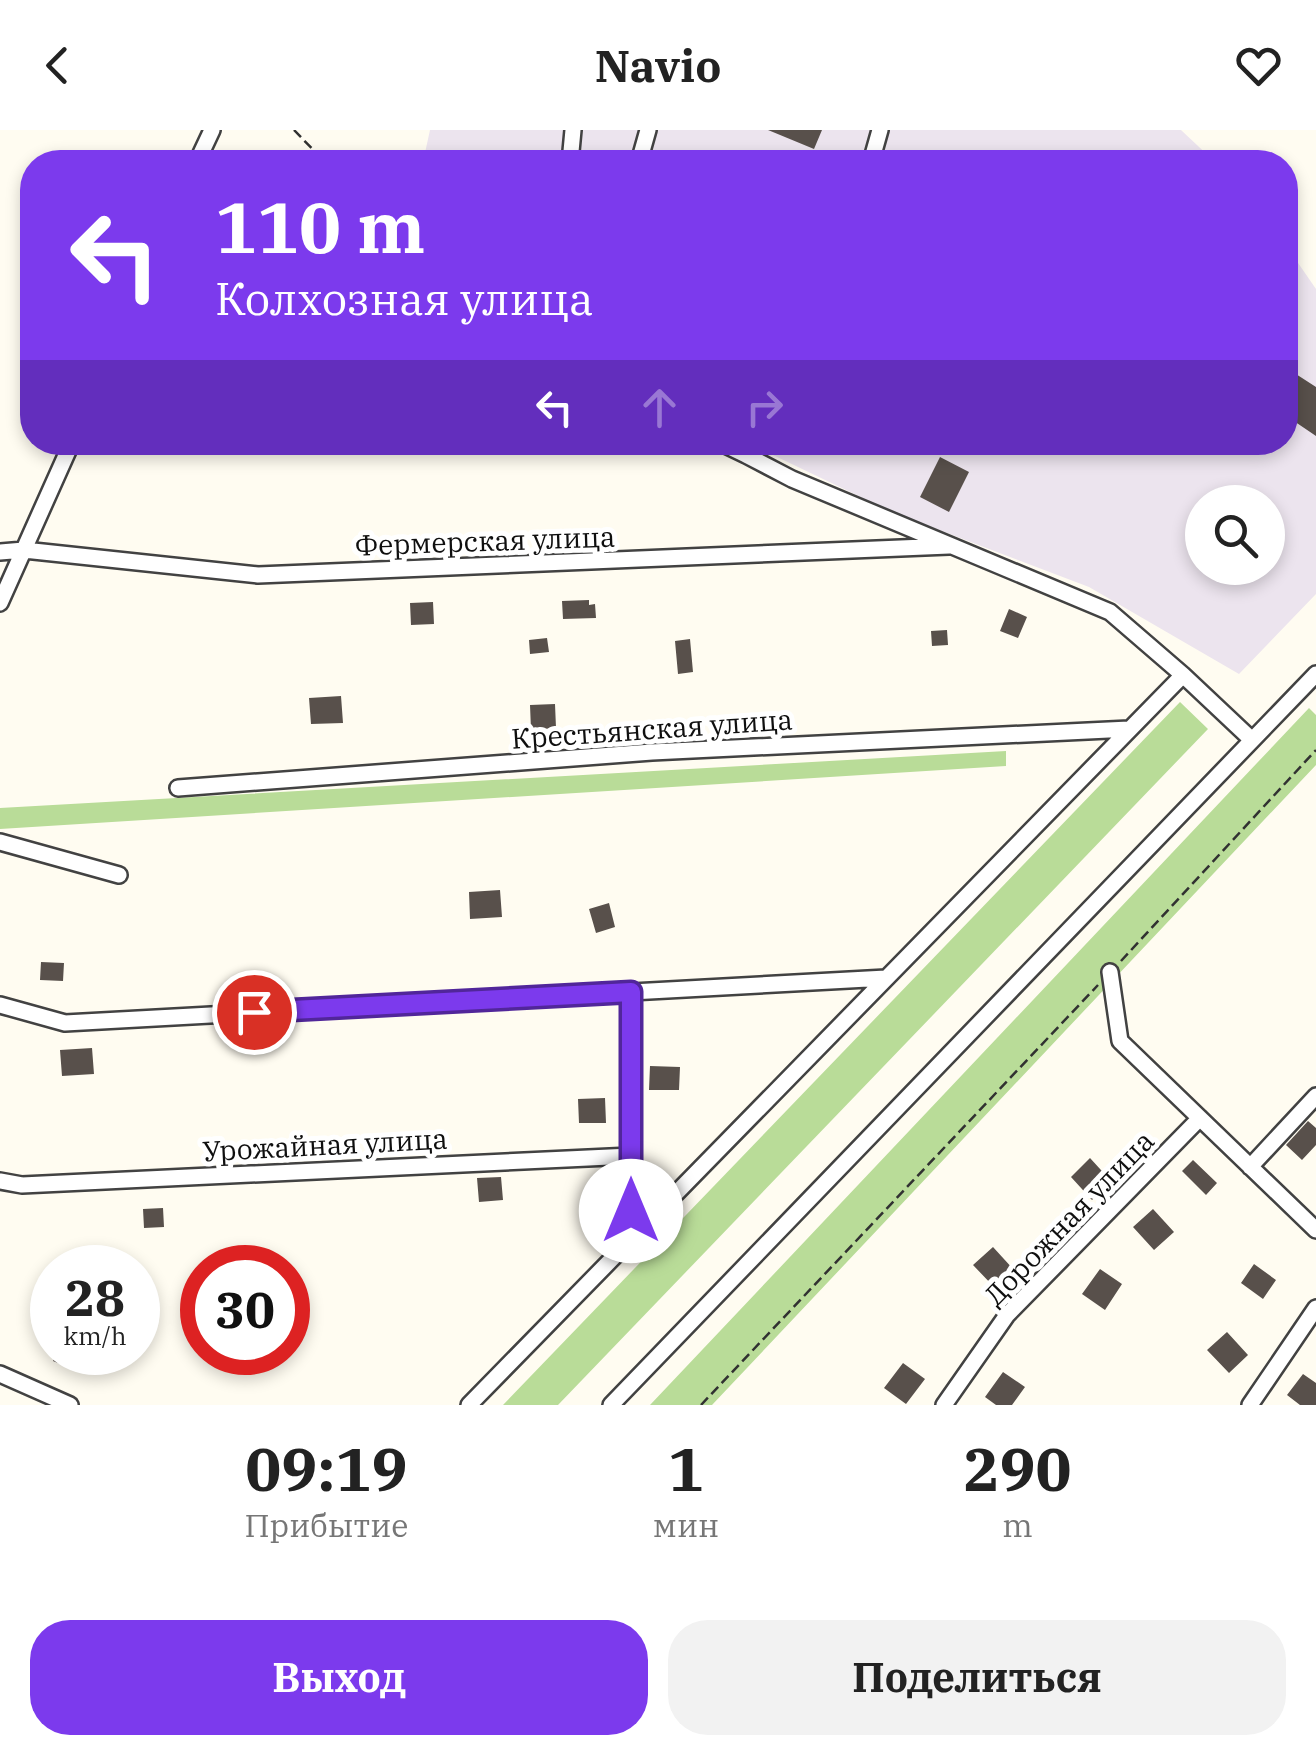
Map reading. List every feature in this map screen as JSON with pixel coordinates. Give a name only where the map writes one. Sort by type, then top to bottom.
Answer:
[{"type":"street","points":[[0,603],[66,455]]},
{"type":"street","points":[[759,455],[820,492],[1110,612],[1252,740]]},
{"type":"street","name":"Фермерская улица","points":[[0,552],[24,550],[258,576],[949,546]]},
{"type":"street","points":[[610,1405],[1316,674]]},
{"type":"street","points":[[469,1405],[1183,675]]},
{"type":"street","name":"Крестьянская улица","points":[[178,788],[652,752],[1129,728]]},
{"type":"street","points":[[0,842],[119,876]]},
{"type":"street","points":[[1110,972],[1120,1041],[1316,1230]]},
{"type":"street","points":[[0,1005],[65,1023],[886,978]]},
{"type":"street","points":[[631,992],[631,1239]]},
{"type":"street","points":[[1250,1167],[1316,1096]]},
{"type":"street","name":"Дорожная улица","points":[[944,1405],[1007,1315],[1200,1118]]},
{"type":"street","name":"Урожайная улица","points":[[0,1181],[22,1184],[631,1156]]},
{"type":"street","points":[[1250,1405],[1316,1308]]},
{"type":"street","points":[[0,1374],[48,1401],[70,1405]]},
{"type":"path","points":[[294,130],[313,150]]},
{"type":"path","points":[[701,1405],[1316,750]]},
{"type":"shaded area","points":[[430,130],[1181,130],[1202,150],[426,150]]},
{"type":"shaded area","points":[[1298,263],[1316,289],[1316,594],[1239,674],[1089,587],[892,512],[773,455],[1298,455]]},
{"type":"green space","points":[[1180,702],[1208,729],[558,1405],[503,1405]]},
{"type":"green space","points":[[1309,708],[1316,715],[1316,765],[712,1405],[650,1405]]},
{"type":"green space","points":[[1006,751],[1006,766],[0,829],[0,808]]},
{"type":"building","points":[[768,130],[822,130],[814,149]]},
{"type":"building","points":[[1298,375],[1316,387],[1316,436],[1298,424]]},
{"type":"building","points":[[940,457],[969,472],[949,512],[920,497]]},
{"type":"building","points":[[589,600],[589,605],[595,604],[596,618],[563,619],[562,601]]},
{"type":"building","points":[[433,602],[434,624],[411,625],[410,603]]},
{"type":"building","points":[[1009,609],[1027,617],[1018,638],[1000,631]]},
{"type":"building","points":[[947,630],[948,645],[932,646],[931,631]]},
{"type":"building","points":[[547,638],[549,652],[530,654],[529,640]]},
{"type":"building","points":[[690,639],[693,672],[678,674],[675,641]]},
{"type":"building","points":[[341,696],[343,723],[311,724],[309,698]]},
{"type":"building","points":[[555,704],[556,728],[531,730],[530,705]]},
{"type":"building","points":[[500,890],[502,917],[470,919],[469,892]]},
{"type":"building","points":[[609,903],[615,927],[596,933],[589,909]]},
{"type":"building","points":[[41,962],[64,963],[63,981],[40,980]]},
{"type":"building","points":[[92,1048],[94,1074],[62,1076],[60,1050]]},
{"type":"building","points":[[650,1066],[680,1067],[679,1090],[649,1090]]},
{"type":"building","points":[[605,1098],[606,1123],[579,1123],[578,1099]]},
{"type":"building","points":[[1308,1121],[1316,1128],[1316,1145],[1302,1160],[1286,1145]]},
{"type":"building","points":[[1090,1158],[1111,1181],[1092,1200],[1071,1177]]},
{"type":"building","points":[[1193,1160],[1217,1183],[1206,1195],[1182,1171]]},
{"type":"building","points":[[501,1177],[503,1200],[479,1202],[477,1178]]},
{"type":"building","points":[[163,1208],[164,1227],[144,1228],[143,1209]]},
{"type":"building","points":[[1153,1209],[1174,1232],[1154,1250],[1133,1227]]},
{"type":"building","points":[[993,1247],[1014,1270],[995,1288],[973,1265]]},
{"type":"building","points":[[1254,1264],[1276,1280],[1263,1299],[1241,1283]]},
{"type":"building","points":[[1100,1269],[1122,1284],[1105,1310],[1082,1294]]},
{"type":"building","points":[[1227,1332],[1248,1355],[1229,1373],[1207,1350]]},
{"type":"building","points":[[903,1363],[925,1379],[906,1404],[884,1388]]},
{"type":"building","points":[[1003,1372],[1025,1387],[1012,1405],[996,1405],[985,1397]]},
{"type":"building","points":[[1303,1374],[1316,1383],[1316,1405],[1300,1405],[1287,1395]]},
{"type":"route","points":[[254,1012],[631,992],[631,1211]]}]
